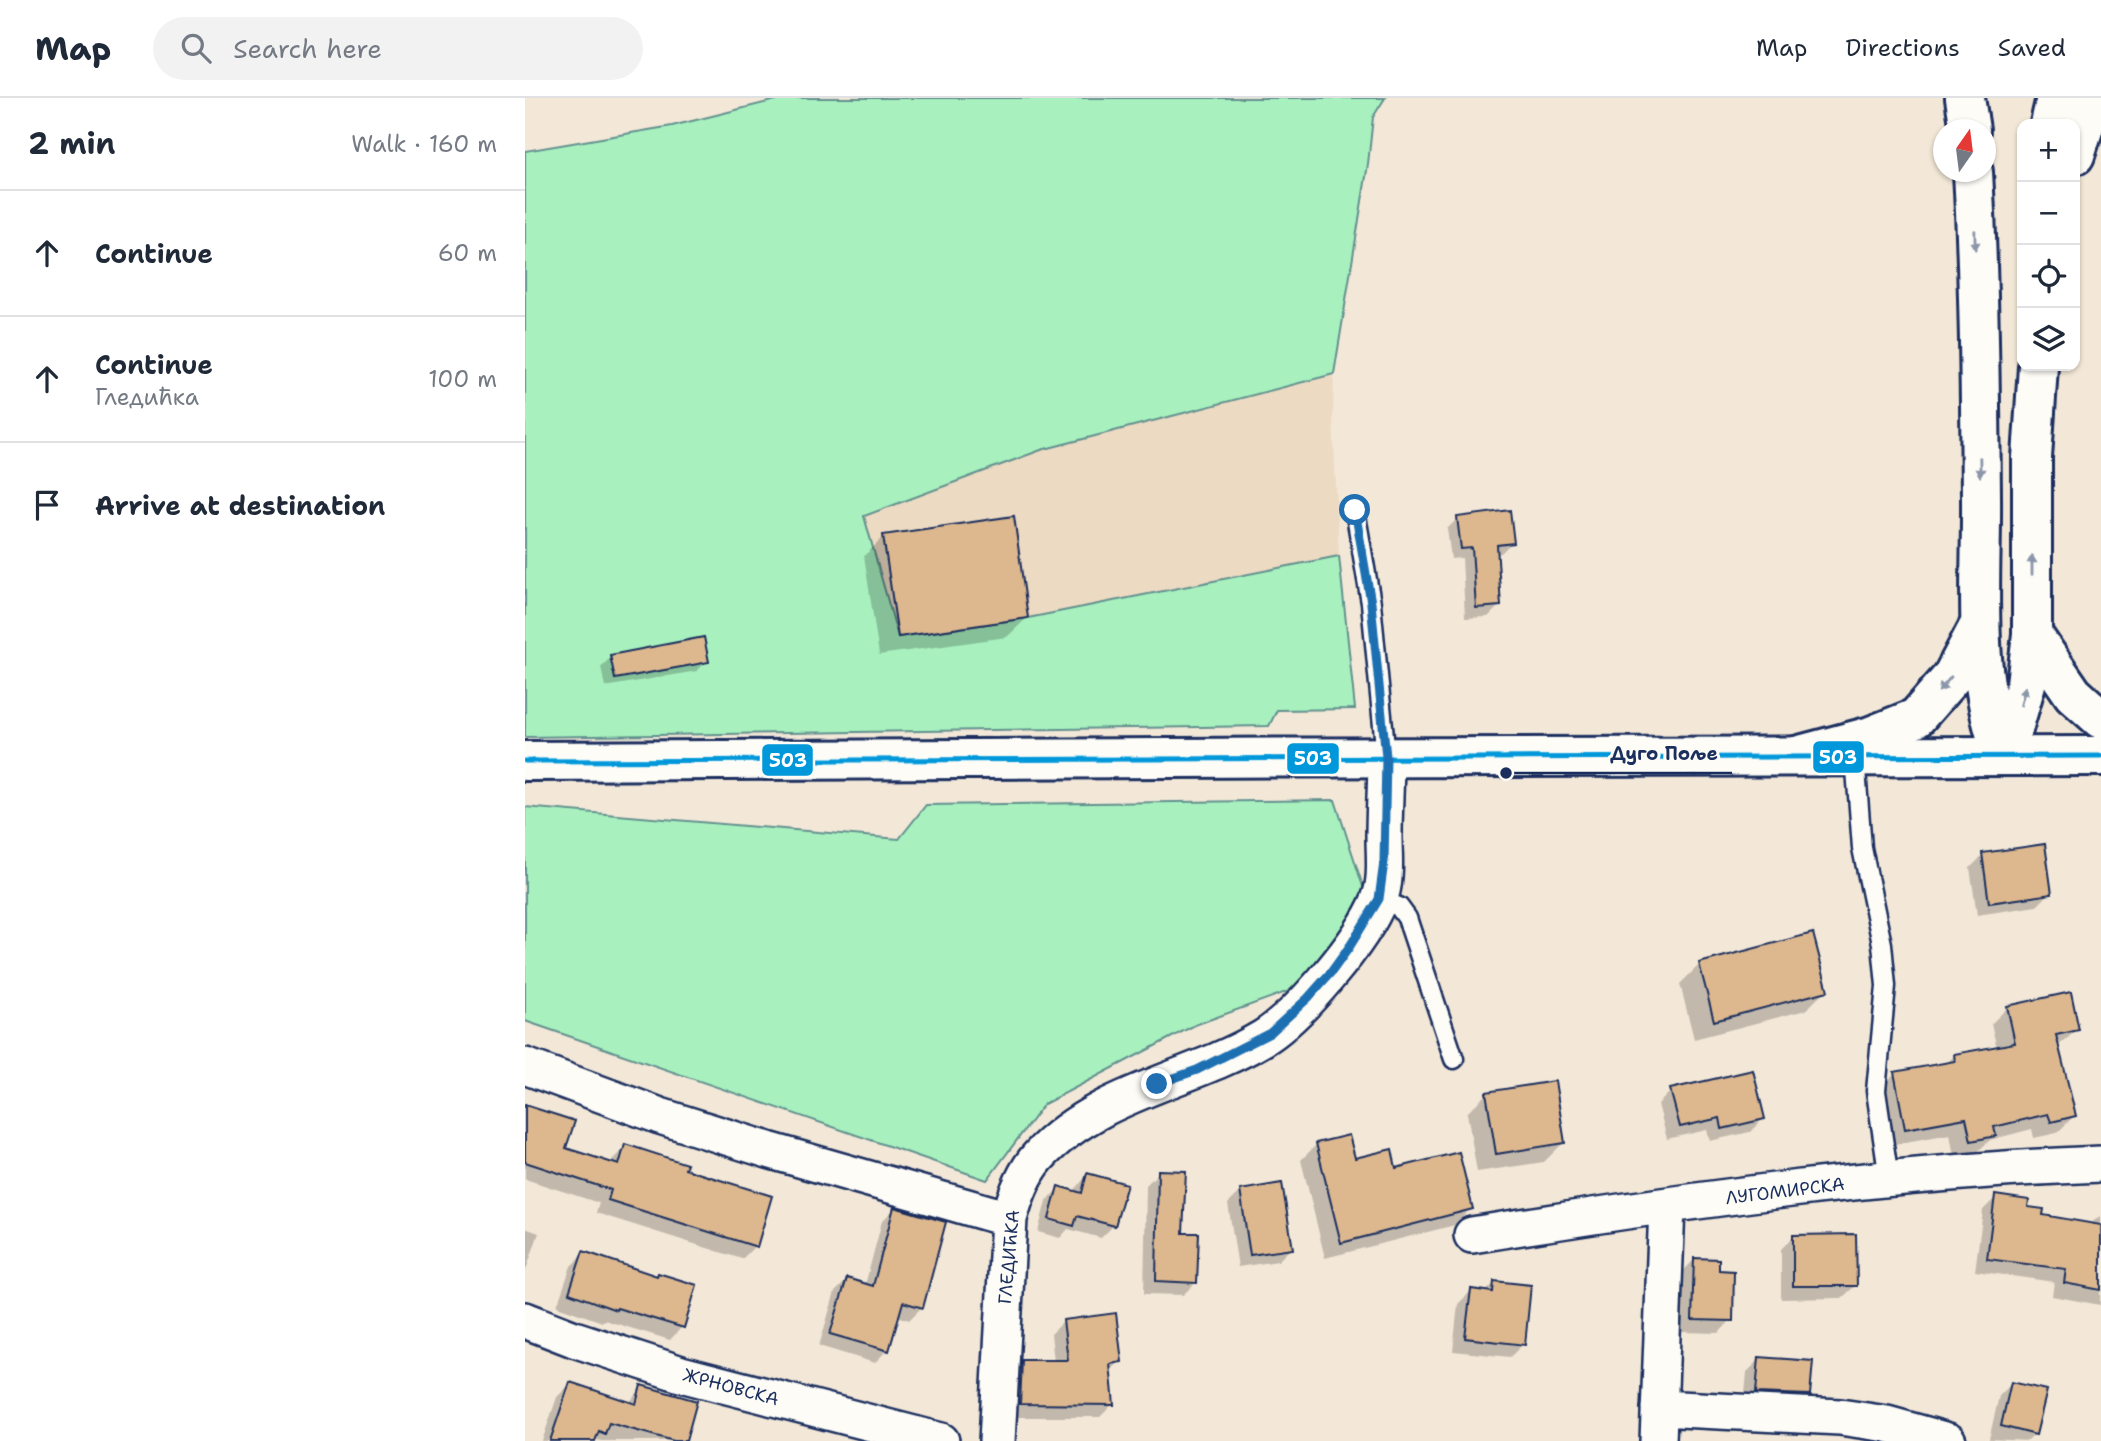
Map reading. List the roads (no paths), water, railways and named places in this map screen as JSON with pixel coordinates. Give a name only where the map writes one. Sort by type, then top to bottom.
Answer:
[{"type":"main road","points":[[1965,98],[1968,119]]},
{"type":"main road","points":[[2051,119],[2056,98]]},
{"type":"main road","points":[[2080,139],[2093,98]]},
{"type":"main road","points":[[1973,182],[1981,499],[1979,626],[1992,728],[2003,756]]},
{"type":"main road","points":[[2003,756],[2026,684],[2032,634],[2032,458],[2038,371]]},
{"type":"main road","points":[[1796,757],[1871,736],[1916,718],[1952,677],[1979,626]]},
{"type":"main road","points":[[2032,634],[2073,694],[2101,719]]},
{"type":"main road","points":[[525,761],[1578,755],[2101,756]]},
{"type":"street","name":"ГЛЕДИЋКА","points":[[997,1441],[1009,1219],[1027,1173],[1038,1157],[1061,1136],[1102,1109],[1157,1084],[1197,1070],[1261,1039],[1289,1017],[1332,971],[1379,899],[1384,862],[1386,757]]},
{"type":"street","points":[[525,1066],[660,1116],[1009,1219]]},
{"type":"street","name":"ЛУГОМИРСКА","points":[[1472,1235],[1667,1206],[1889,1179],[2101,1164]]},
{"type":"street","points":[[1667,1206],[1659,1425],[1840,1417],[1887,1424],[1948,1441]]},
{"type":"street","name":"ЖРНОВСКА","points":[[525,1320],[681,1374],[941,1441]]},
{"type":"lane","points":[[1355,510],[1371,603],[1386,757]]},
{"type":"lane","points":[[1855,756],[1862,848],[1882,944],[1886,986],[1876,1091],[1889,1179]]},
{"type":"lane","points":[[1379,899],[1399,907],[1407,918],[1454,1059]]},
{"type":"place","name":"Дуго Поље","points":[[1506,773]]}]
